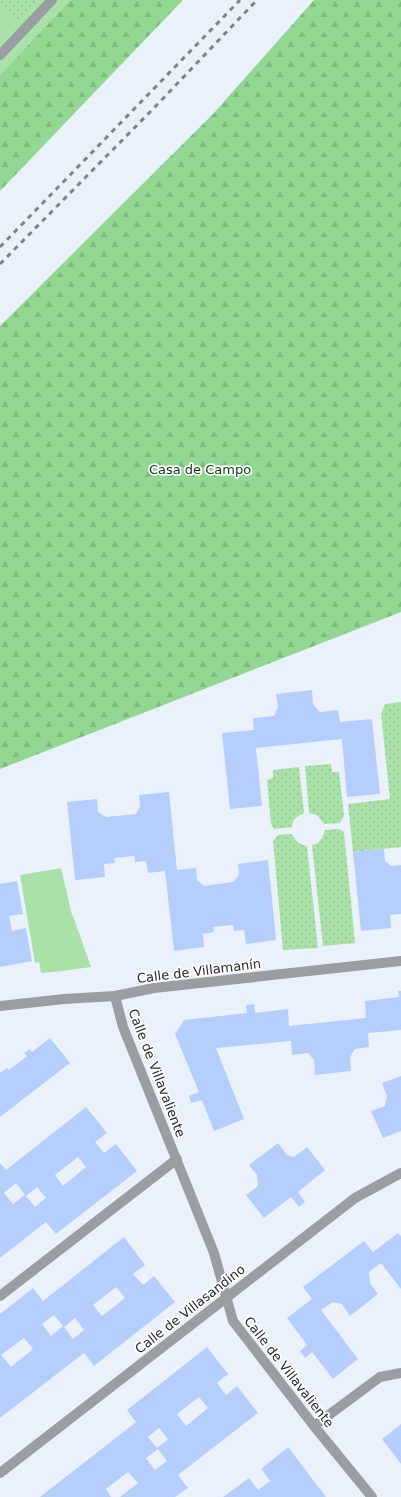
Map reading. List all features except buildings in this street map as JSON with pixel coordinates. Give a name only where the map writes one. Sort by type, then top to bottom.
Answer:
[{"type":"street","points":[[0,55],[52,0]]},
{"type":"street","name":"Calle de Villamanín","points":[[0,1006],[64,999],[115,996],[154,988],[401,961]]},
{"type":"street","name":"Calle de Villavaliente","points":[[115,996],[123,1027],[214,1253],[233,1321],[314,1426],[372,1497]]},
{"type":"street","points":[[0,1296],[177,1159]]},
{"type":"street","name":"Calle de Villasandino","points":[[0,1473],[355,1198],[401,1173]]},
{"type":"street","points":[[314,1426],[380,1377],[401,1372]]},
{"type":"green space","points":[[0,0],[72,0],[0,75]]},
{"type":"green space","points":[[0,0],[40,0],[19,22],[0,8]]},
{"type":"green space","points":[[71,0],[183,0],[0,191],[0,75]]},
{"type":"green space","name":"Casa de Campo","points":[[314,0],[401,0],[401,612],[0,769],[0,326],[213,114]]},
{"type":"green space","points":[[401,702],[401,847],[353,852],[348,804],[390,799],[381,714],[385,704]]},
{"type":"green space","points":[[331,764],[332,772],[339,772],[344,816],[340,823],[324,824],[317,815],[309,813],[305,766]]},
{"type":"green space","points":[[299,767],[304,813],[295,818],[292,827],[274,829],[271,824],[267,780],[273,778],[273,770]]},
{"type":"green space","points":[[339,829],[344,832],[355,943],[323,946],[312,845],[319,842],[325,830]]},
{"type":"green space","points":[[292,834],[294,839],[307,846],[318,948],[283,950],[273,841],[278,835]]},
{"type":"green space","points":[[61,868],[72,915],[91,967],[41,973],[39,962],[35,963],[20,875]]},
{"type":"railway","points":[[0,247],[240,0]]},
{"type":"railway","points":[[0,264],[153,109],[257,0]]}]
